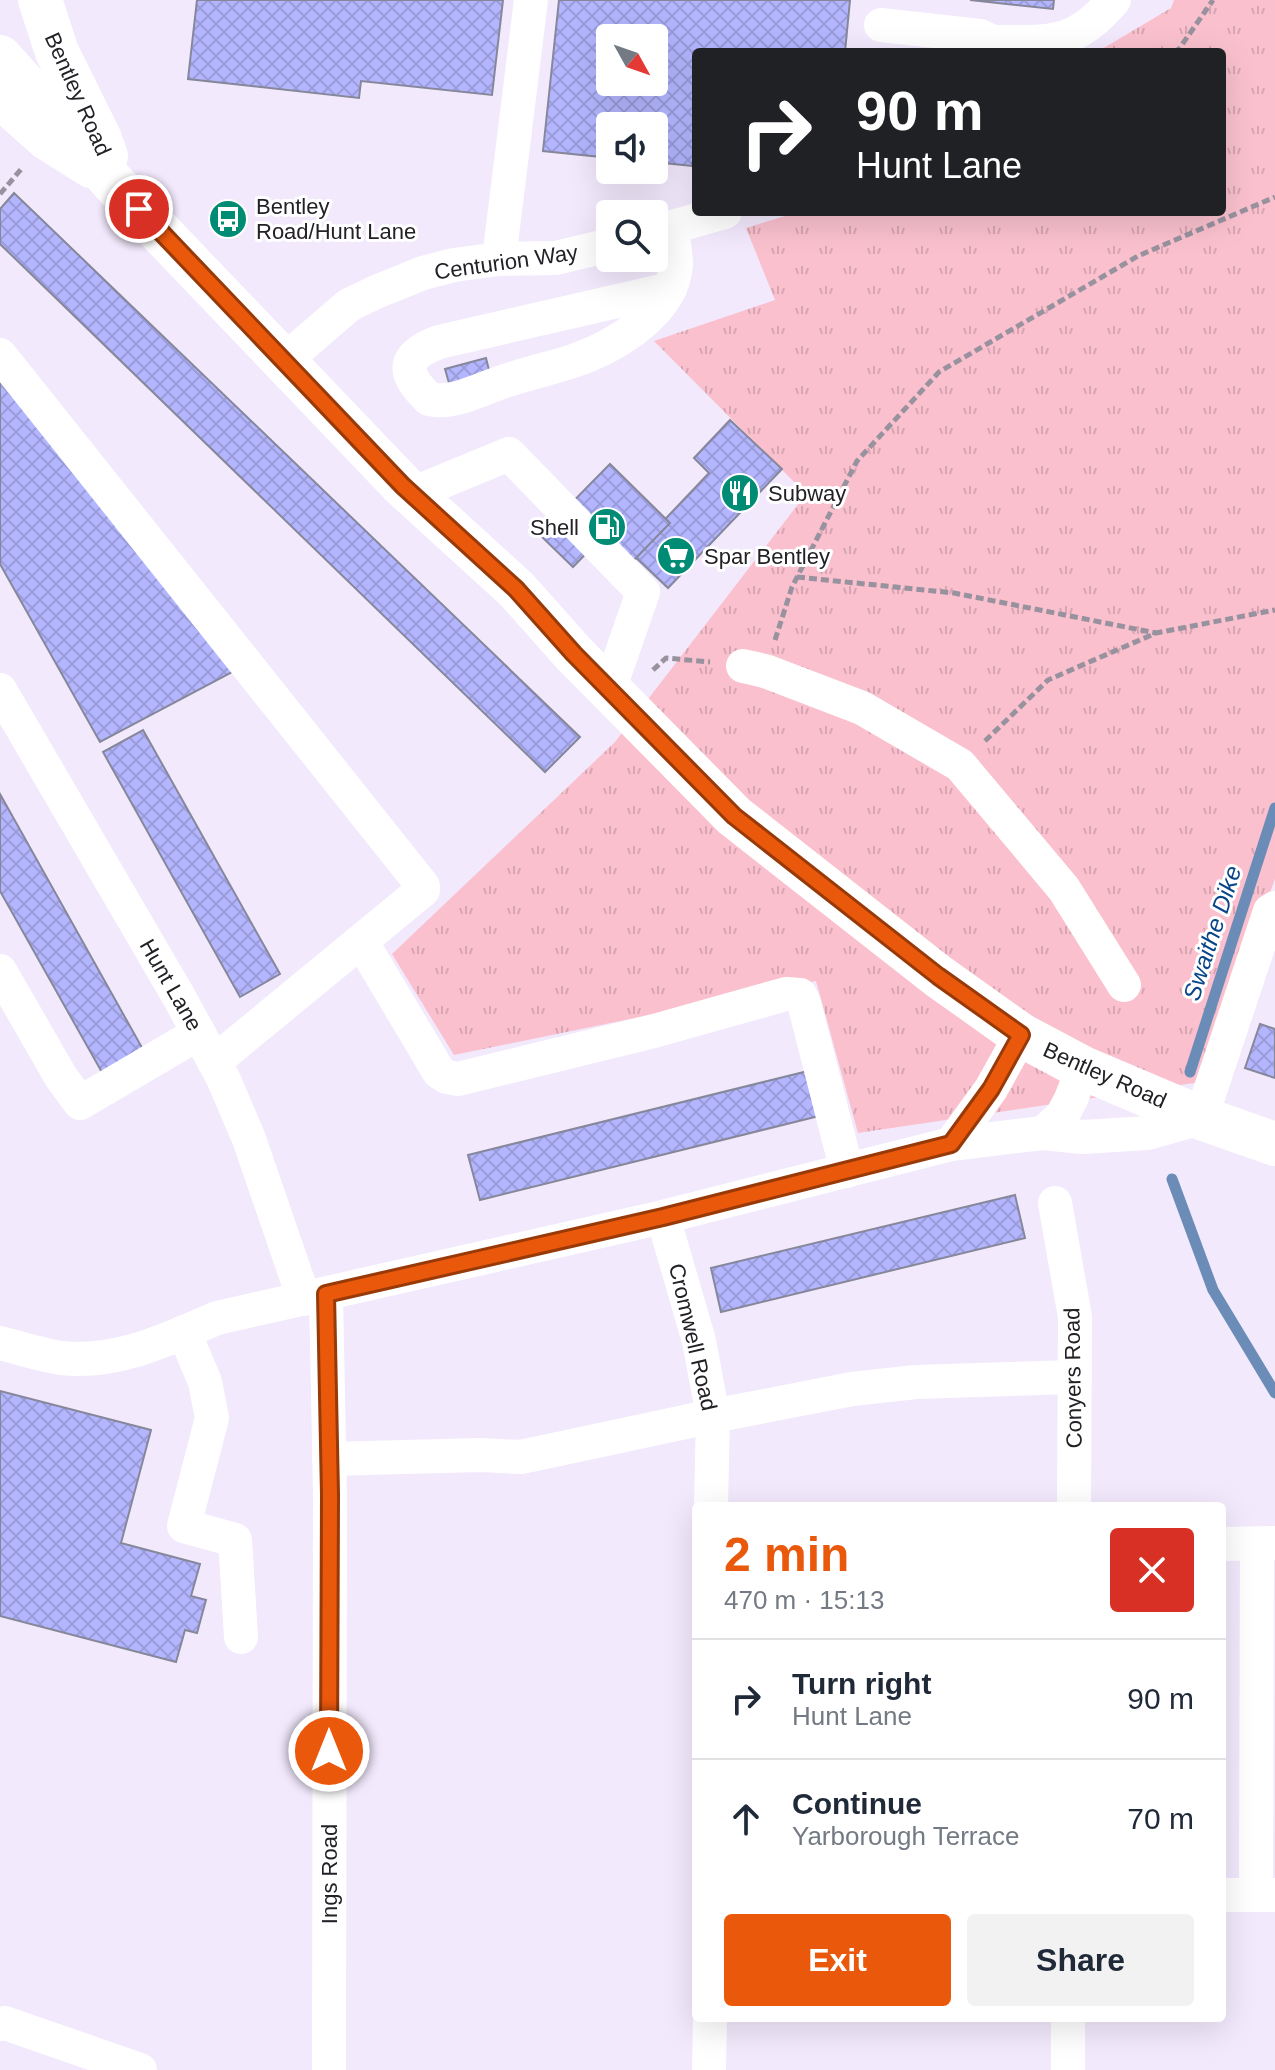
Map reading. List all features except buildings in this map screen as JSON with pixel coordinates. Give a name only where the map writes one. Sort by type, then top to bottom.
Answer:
[{"type":"highway","name":"Bentley Road","points":[[40,0],[57,52],[100,139],[118,188]]},
{"type":"highway","name":"Bentley Road","points":[[0,57],[118,188],[412,494],[516,589],[734,816],[938,976],[1021,1035],[1083,1068],[1201,1118],[1275,1144]]},
{"type":"street","points":[[499,259],[531,0]]},
{"type":"street","points":[[881,25],[980,36],[994,48],[999,42],[1047,42],[1080,32],[1114,0]]},
{"type":"street","name":"Bentley Road","points":[[0,103],[44,142],[118,188]]},
{"type":"street","points":[[668,229],[711,216]]},
{"type":"street","points":[[668,243],[676,264],[670,289],[653,313],[628,334],[578,359],[450,400],[429,399],[411,379],[411,360],[424,348],[439,342],[670,289]]},
{"type":"street","name":"Centurion Way","points":[[284,361],[349,305],[423,273],[499,259],[546,260],[596,249]]},
{"type":"street","points":[[0,355],[423,886],[423,890],[361,941],[207,1048],[80,1103],[61,1077],[0,971]]},
{"type":"street","points":[[412,494],[509,454],[643,592],[616,696]]},
{"type":"street","points":[[754,668],[862,708],[960,765],[1064,889],[1124,985]]},
{"type":"street","name":"Hunt Lane","points":[[0,690],[207,1048],[315,1296]]},
{"type":"street","points":[[0,1343],[58,1358],[88,1359],[127,1354],[217,1318],[663,1217],[951,1144],[1043,1133],[1082,1137],[1148,1133],[1201,1118],[1270,911],[1275,908]]},
{"type":"street","points":[[361,941],[439,1072],[458,1079],[654,1031],[786,994],[800,995],[847,1171]]},
{"type":"street","points":[[951,1144],[991,1089],[1021,1035]]},
{"type":"street","points":[[1043,1133],[1062,1116],[1083,1068]]},
{"type":"street","name":"Conyers Road","points":[[1055,1203],[1075,1317],[1074,1502]]},
{"type":"street","name":"Cromwell Road","points":[[663,1217],[699,1341],[713,1416],[711,1502]]},
{"type":"street","name":"Ings Road","points":[[315,1296],[329,1459],[329,2070]]},
{"type":"street","points":[[184,1332],[205,1382],[212,1418],[184,1526],[235,1540],[241,1637]]},
{"type":"street","points":[[329,1459],[480,1455],[521,1457],[852,1389],[916,1382],[1075,1377]]},
{"type":"street","points":[[1226,1544],[1266,1544],[1266,1895],[1226,1895]]},
{"type":"street","points":[[709,2070],[710,2022]]},
{"type":"street","points":[[1068,2022],[1068,2070]]},
{"type":"street","points":[[0,2024],[5,2023],[140,2070]]},
{"type":"path","points":[[1180,48],[1213,0]]},
{"type":"path","points":[[616,696],[666,658],[754,668],[857,461],[939,372],[1138,256],[1275,197]]},
{"type":"path","points":[[797,577],[954,593],[1156,633]]},
{"type":"path","points":[[960,765],[1048,680],[1156,633],[1275,610]]},
{"type":"green space","points":[[1174,0],[1275,0],[1275,879],[1201,1082],[858,1133],[816,981],[454,1055],[392,954],[615,742],[806,494],[654,341],[775,300],[746,228],[785,216],[1226,216],[1226,48],[1104,48],[1171,8]]},
{"type":"waterway","name":"Swaithe Dike","points":[[1190,1072],[1275,808]]},
{"type":"waterway","name":"Swaithe Dike","points":[[1172,1179],[1213,1290],[1275,1393]]},
{"type":"place","name":"Bentley Road/Hunt Lane","points":[[228,219]]},
{"type":"place","name":"Subway","points":[[740,493]]},
{"type":"place","name":"Shell","points":[[607,527]]},
{"type":"place","name":"Spar Bentley","points":[[676,556]]},
{"type":"route","points":[[139,209],[403,486],[516,589],[574,654],[734,816],[938,976],[1021,1035],[991,1089],[951,1144],[663,1217],[326,1294],[330,1495],[329,1751]]}]
